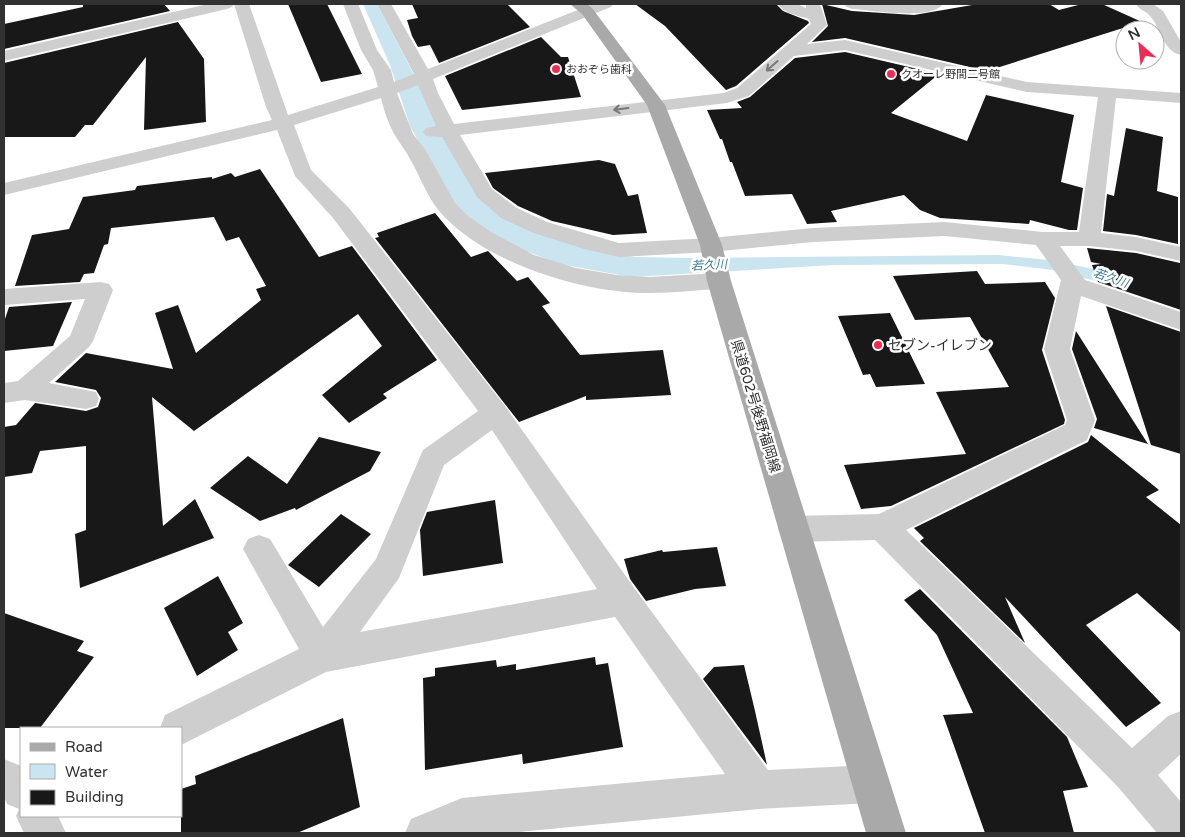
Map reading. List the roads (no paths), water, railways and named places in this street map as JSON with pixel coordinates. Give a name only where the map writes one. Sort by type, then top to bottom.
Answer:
[{"type":"main road","name":"県道602号後野福岡線","points":[[582,8],[656,106],[711,245],[719,281],[886,833]]},
{"type":"street","points":[[4,56],[227,4]]},
{"type":"street","points":[[242,4],[282,124],[291,139],[302,172],[341,213],[495,413],[623,600],[758,790]]},
{"type":"street","points":[[350,4],[369,50],[393,89],[392,106],[404,135],[415,149],[446,206],[460,221],[483,237],[526,260],[574,275],[617,283],[650,285],[719,281]]},
{"type":"street","points":[[384,4],[428,93],[484,194],[509,213],[538,227],[592,244],[619,250],[711,245],[813,235],[945,229],[1043,239],[1089,239],[1136,244],[1181,254]]},
{"type":"street","points":[[4,191],[282,124],[393,89],[582,8],[606,4]]},
{"type":"street","points":[[582,8],[613,4]]},
{"type":"street","points":[[404,135],[727,98],[743,92],[818,25],[815,10],[795,10],[785,4]]},
{"type":"street","points":[[852,4],[921,9],[935,4]]},
{"type":"street","points":[[1143,4],[1157,14],[1172,42],[1181,50]]},
{"type":"street","points":[[790,51],[845,45],[1028,87],[1181,98]]},
{"type":"street","points":[[1089,239],[1108,92]]},
{"type":"street","points":[[1043,239],[1072,282],[1181,321]]},
{"type":"street","points":[[793,529],[882,527],[1077,432],[1081,420],[1057,349],[1072,282]]},
{"type":"street","points":[[4,297],[101,290],[80,341],[15,392]]},
{"type":"street","points":[[15,392],[86,399]]},
{"type":"street","points":[[322,656],[388,568],[433,458],[495,413]]},
{"type":"street","points":[[882,527],[1131,774],[1181,831]]},
{"type":"street","points":[[259,549],[322,656]]},
{"type":"street","points":[[180,727],[322,656],[623,600]]},
{"type":"street","points":[[1131,774],[1181,729]]},
{"type":"street","points":[[425,833],[462,818],[758,790],[871,784]]},
{"type":"street","points":[[37,817],[46,833]]},
{"type":"water","name":"若久川","points":[[363,4],[377,4],[476,194],[605,252],[635,257],[998,255],[1049,260],[1094,269],[1181,296],[1181,310],[1132,291],[1092,280],[1053,270],[1003,264],[834,265],[631,277],[559,264],[511,245],[482,229],[452,202],[410,126],[390,65]]},
{"type":"place","name":"おおぞら歯科","points":[[556,69]]},
{"type":"place","name":"クオーレ野間二号館","points":[[891,74]]},
{"type":"place","name":"セブン-イレブン","points":[[878,345]]}]
